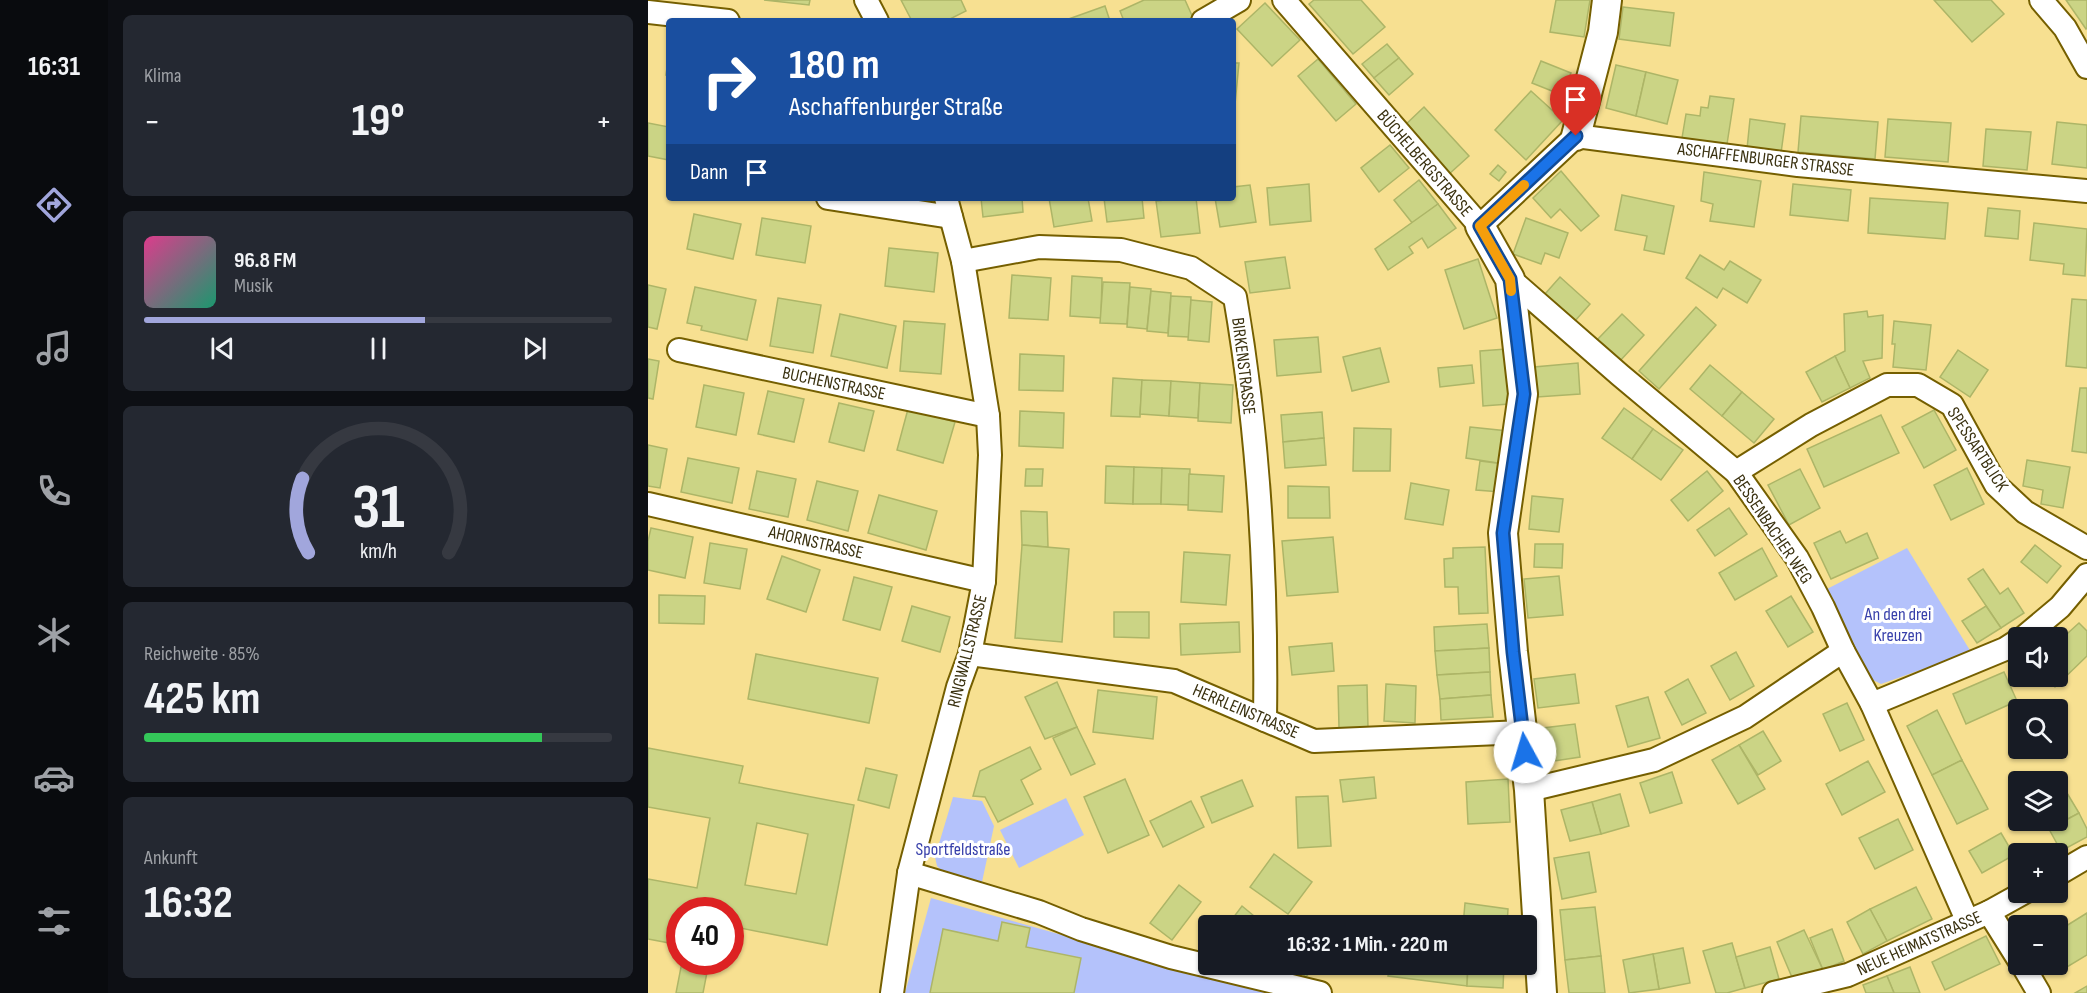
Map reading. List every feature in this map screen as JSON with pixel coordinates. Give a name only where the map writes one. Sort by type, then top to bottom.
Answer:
[{"type":"street","points":[[866,0],[875,18]]},
{"type":"street","points":[[1208,18],[1239,0]]},
{"type":"street","name":"BÜCHELBERGSTRASSE","points":[[1285,0],[1480,226],[1510,279],[1524,394],[1503,533],[1513,652],[1529,790],[1542,993]]},
{"type":"street","points":[[1480,226],[1576,136],[1604,32],[1607,0]]},
{"type":"street","points":[[2041,0],[2065,28],[2087,67]]},
{"type":"street","points":[[648,12],[701,18]]},
{"type":"street","name":"ASCHAFFENBURGER STRASSE","points":[[1576,136],[1798,165],[2087,191]]},
{"type":"street","points":[[864,201],[949,208]]},
{"type":"street","name":"RINGWALLSTRASSE","points":[[892,993],[909,873],[958,687],[970,654],[984,581],[990,455],[988,416],[963,261],[949,208]]},
{"type":"street","name":"BIRKENSTRASSE","points":[[963,261],[1039,247],[1121,250],[1191,268],[1235,297],[1250,400],[1259,523],[1266,649],[1265,720]]},
{"type":"street","name":"BESSENBACHER WEG","points":[[1510,279],[1611,368],[1736,472],[1797,558],[1872,704],[1967,920]]},
{"type":"street","name":"BUCHENSTRASSE","points":[[679,350],[988,416]]},
{"type":"street","name":"SPESSARTBLICK","points":[[1736,472],[1811,425],[1887,385],[1918,385],[1952,405],[1996,485],[2025,512],[2087,548]]},
{"type":"street","name":"AHORNSTRASSE","points":[[648,504],[984,581]]},
{"type":"street","points":[[2036,627],[2060,608],[2087,575]]},
{"type":"street","points":[[1872,704],[2008,648]]},
{"type":"street","points":[[1529,790],[1654,760],[1745,717],[1843,651]]},
{"type":"street","name":"HERRLEINSTRASSE","points":[[970,654],[1174,681],[1314,741],[1523,732]]},
{"type":"street","points":[[2068,868],[2087,857]]},
{"type":"street","points":[[909,873],[1039,912],[1081,929],[1171,957],[1320,993]]},
{"type":"street","name":"NEUE HEIMATSTRASSE","points":[[1774,993],[1848,975],[2008,901]]},
{"type":"street","points":[[1989,912],[2008,942]]},
{"type":"street","points":[[2029,975],[2040,993]]},
{"type":"green space","name":"An den drei Kreuzen","points":[[1907,548],[1971,652],[1881,684],[1871,679],[1825,590]]},
{"type":"green space","name":"Sportfeldstraße","points":[[953,797],[982,801],[994,826],[982,882],[942,871],[937,866],[935,857]]},
{"type":"green space","points":[[1066,798],[1084,835],[1019,868],[1000,830]]},
{"type":"green space","points":[[931,898],[1268,993],[905,993]]},
{"type":"building","points":[[764,0],[810,0],[809,5]]},
{"type":"building","points":[[901,0],[961,0],[966,11],[952,18],[910,18]]},
{"type":"building","points":[[1144,0],[1185,0],[1193,18],[1123,18],[1120,11]]},
{"type":"building","points":[[1314,0],[1361,0],[1385,27],[1353,54],[1309,4]]},
{"type":"building","points":[[1556,0],[1590,0],[1584,37],[1550,32]]},
{"type":"building","points":[[1934,0],[1991,0],[2004,14],[1972,42]]},
{"type":"building","points":[[2066,0],[2087,0],[2086,29]]},
{"type":"building","points":[[1265,3],[1300,40],[1272,66],[1237,29]]},
{"type":"building","points":[[1105,6],[1109,18],[1071,18]]},
{"type":"building","points":[[1623,7],[1674,13],[1670,46],[1619,39]]},
{"type":"building","points":[[1387,44],[1399,58],[1374,78],[1362,64]]},
{"type":"building","points":[[1399,58],[1413,74],[1389,95],[1374,78]]},
{"type":"building","points":[[1318,59],[1356,104],[1336,121],[1298,76]]},
{"type":"building","points":[[1541,61],[1571,73],[1562,95],[1532,83]]},
{"type":"building","points":[[1236,63],[1239,63],[1236,94]]},
{"type":"building","points":[[1616,65],[1646,72],[1636,116],[1606,108]]},
{"type":"building","points":[[1646,72],[1678,80],[1667,124],[1636,116]]},
{"type":"building","points":[[1531,91],[1563,120],[1526,160],[1495,130]]},
{"type":"building","points":[[1710,96],[1734,99],[1727,144],[1682,138],[1686,114],[1700,116],[1701,107],[1708,108]]},
{"type":"building","points":[[1424,107],[1469,156],[1448,175],[1403,127]]},
{"type":"building","points":[[1801,116],[1878,122],[1875,159],[1798,152]]},
{"type":"building","points":[[1750,119],[1785,124],[1781,153],[1747,149]]},
{"type":"building","points":[[1888,119],[1951,123],[1948,162],[1885,157]]},
{"type":"building","points":[[2057,122],[2087,125],[2087,168],[2052,164]]},
{"type":"building","points":[[648,123],[666,126],[666,159],[648,156]]},
{"type":"building","points":[[1986,129],[2031,132],[2027,170],[1983,166]]},
{"type":"building","points":[[1390,145],[1409,168],[1379,192],[1361,168]]},
{"type":"building","points":[[1498,165],[1506,172],[1499,181],[1490,174]]},
{"type":"building","points":[[1561,171],[1599,216],[1581,231],[1560,209],[1551,218],[1533,198]]},
{"type":"building","points":[[1704,172],[1761,181],[1754,227],[1710,221],[1713,204],[1701,201]]},
{"type":"building","points":[[1419,180],[1438,204],[1413,224],[1394,200]]},
{"type":"building","points":[[1309,184],[1311,221],[1270,225],[1267,188]]},
{"type":"building","points":[[1793,184],[1851,190],[1848,221],[1790,215]]},
{"type":"building","points":[[1250,185],[1256,222],[1220,227],[1216,201],[1236,201],[1236,187]]},
{"type":"building","points":[[1622,195],[1674,206],[1664,254],[1644,250],[1647,236],[1615,230]]},
{"type":"building","points":[[1870,198],[1948,203],[1945,239],[1868,233]]},
{"type":"building","points":[[981,201],[1022,201],[1023,212],[983,217]]},
{"type":"building","points":[[1050,201],[1089,201],[1092,221],[1054,227]]},
{"type":"building","points":[[1104,201],[1142,201],[1144,218],[1107,222]]},
{"type":"building","points":[[1156,201],[1196,201],[1200,233],[1161,237]]},
{"type":"building","points":[[1438,204],[1456,228],[1428,248],[1422,238],[1409,247],[1413,253],[1388,270],[1375,249]]},
{"type":"building","points":[[1988,208],[2020,211],[2018,239],[1985,236]]},
{"type":"building","points":[[694,214],[741,224],[733,259],[687,249]]},
{"type":"building","points":[[762,218],[811,226],[805,263],[756,255]]},
{"type":"building","points":[[1526,218],[1568,233],[1559,258],[1545,253],[1541,264],[1513,254]]},
{"type":"building","points":[[2034,223],[2087,229],[2085,276],[2063,274],[2064,264],[2030,260]]},
{"type":"building","points":[[889,248],[938,253],[934,292],[885,286]]},
{"type":"building","points":[[1700,255],[1724,270],[1730,261],[1761,280],[1747,303],[1723,288],[1717,298],[1686,278]]},
{"type":"building","points":[[1285,257],[1290,288],[1250,293],[1245,262]]},
{"type":"building","points":[[1478,259],[1497,318],[1464,329],[1445,270]]},
{"type":"building","points":[[1012,275],[1051,278],[1048,320],[1009,318]]},
{"type":"building","points":[[1072,276],[1102,278],[1101,318],[1070,316]]},
{"type":"building","points":[[1560,277],[1590,304],[1575,321],[1545,294]]},
{"type":"building","points":[[1103,282],[1130,283],[1127,324],[1100,323]]},
{"type":"building","points":[[648,285],[666,289],[657,329],[648,327]]},
{"type":"building","points":[[695,287],[756,300],[747,340],[701,330],[702,326],[687,323]]},
{"type":"building","points":[[1130,287],[1151,289],[1147,329],[1127,327]]},
{"type":"building","points":[[1151,291],[1171,293],[1168,333],[1147,331]]},
{"type":"building","points":[[1171,296],[1191,297],[1189,337],[1168,336]]},
{"type":"building","points":[[778,298],[821,305],[813,353],[770,346]]},
{"type":"building","points":[[2072,299],[2087,300],[2087,368],[2066,366]]},
{"type":"building","points":[[1191,300],[1212,302],[1209,342],[1188,340]]},
{"type":"building","points":[[1696,307],[1716,325],[1659,389],[1639,371]]},
{"type":"building","points":[[1867,311],[1868,317],[1883,315],[1882,358],[1863,361],[1870,378],[1850,388],[1835,356],[1845,351],[1844,314]]},
{"type":"building","points":[[840,314],[896,326],[887,368],[831,356]]},
{"type":"building","points":[[1622,314],[1644,335],[1619,362],[1596,341]]},
{"type":"building","points":[[904,321],[945,324],[941,374],[900,371]]},
{"type":"building","points":[[1894,321],[1931,325],[1926,370],[1893,367]]},
{"type":"building","points":[[1318,337],[1321,372],[1277,376],[1274,340]]},
{"type":"building","points":[[1380,348],[1389,382],[1352,391],[1343,357]]},
{"type":"building","points":[[1506,349],[1509,404],[1483,406],[1480,351]]},
{"type":"building","points":[[1958,350],[1988,370],[1970,397],[1940,377]]},
{"type":"building","points":[[1020,354],[1064,356],[1063,391],[1019,390]]},
{"type":"building","points":[[1835,356],[1850,388],[1822,402],[1806,372]]},
{"type":"building","points":[[648,359],[659,361],[653,399],[648,398]]},
{"type":"building","points":[[1578,363],[1580,394],[1537,397],[1534,367]]},
{"type":"building","points":[[1472,365],[1474,383],[1440,387],[1438,368]]},
{"type":"building","points":[[1710,365],[1742,392],[1722,416],[1690,389]]},
{"type":"building","points":[[1113,378],[1142,380],[1140,417],[1111,416]]},
{"type":"building","points":[[1142,380],[1171,381],[1169,416],[1140,414]]},
{"type":"building","points":[[1171,381],[1200,383],[1198,418],[1169,416]]},
{"type":"building","points":[[1200,383],[1233,385],[1231,423],[1198,421]]},
{"type":"building","points":[[704,385],[744,393],[736,435],[696,427]]},
{"type":"building","points":[[2080,388],[2087,388],[2087,453],[2072,451]]},
{"type":"building","points":[[768,391],[804,399],[794,442],[758,434]]},
{"type":"building","points":[[1742,392],[1774,419],[1754,443],[1722,416]]},
{"type":"building","points":[[839,403],[874,411],[864,451],[829,442]]},
{"type":"building","points":[[1624,408],[1653,429],[1632,459],[1602,438]]},
{"type":"building","points":[[908,409],[955,422],[943,463],[897,450]]},
{"type":"building","points":[[1934,410],[1956,450],[1924,468],[1902,427]]},
{"type":"building","points":[[1020,411],[1064,413],[1063,448],[1019,446]]},
{"type":"building","points":[[1322,412],[1324,438],[1283,442],[1281,415]]},
{"type":"building","points":[[1881,415],[1899,453],[1824,487],[1807,449]]},
{"type":"building","points":[[1470,427],[1508,431],[1504,464],[1466,458]]},
{"type":"building","points":[[1354,428],[1391,429],[1390,471],[1353,471]]},
{"type":"building","points":[[1653,429],[1683,450],[1661,480],[1632,459]]},
{"type":"building","points":[[1324,438],[1326,465],[1285,468],[1283,442]]},
{"type":"building","points":[[648,445],[667,449],[660,488],[648,486]]},
{"type":"building","points":[[688,458],[739,468],[732,503],[681,492]]},
{"type":"building","points":[[2027,460],[2070,467],[2063,508],[2041,504],[2043,490],[2023,486]]},
{"type":"building","points":[[1480,461],[1504,464],[1501,492],[1476,490]]},
{"type":"building","points":[[1106,466],[1134,467],[1133,504],[1105,503]]},
{"type":"building","points":[[1134,467],[1162,468],[1161,504],[1133,504]]},
{"type":"building","points":[[1162,468],[1190,469],[1189,505],[1161,504]]},
{"type":"building","points":[[1967,468],[1984,504],[1951,520],[1934,485]]},
{"type":"building","points":[[1026,469],[1043,469],[1042,486],[1025,486]]},
{"type":"building","points":[[1800,469],[1820,508],[1789,525],[1768,485]]},
{"type":"building","points":[[757,471],[796,479],[788,517],[749,509]]},
{"type":"building","points":[[1707,471],[1723,491],[1688,521],[1671,500]]},
{"type":"building","points":[[1189,474],[1224,476],[1222,512],[1188,510]]},
{"type":"building","points":[[817,481],[858,491],[848,531],[807,520]]},
{"type":"building","points":[[1411,483],[1449,490],[1443,525],[1405,519]]},
{"type":"building","points":[[1288,486],[1329,487],[1330,518],[1288,518]]},
{"type":"building","points":[[879,495],[937,511],[926,550],[868,533]]},
{"type":"building","points":[[1532,496],[1563,499],[1559,532],[1529,529]]},
{"type":"building","points":[[1729,508],[1747,534],[1715,556],[1697,530]]},
{"type":"building","points":[[1021,511],[1047,512],[1048,547],[1022,545]]},
{"type":"building","points":[[651,528],[693,537],[685,578],[648,570],[648,541]]},
{"type":"building","points":[[1840,531],[1846,543],[1867,533],[1878,558],[1831,579],[1814,543]]},
{"type":"building","points":[[1333,537],[1338,592],[1287,596],[1282,541]]},
{"type":"building","points":[[710,543],[747,549],[740,589],[704,583]]},
{"type":"building","points":[[1535,544],[1563,544],[1562,568],[1534,567]]},
{"type":"building","points":[[1022,545],[1069,549],[1062,642],[1015,638]]},
{"type":"building","points":[[2035,545],[2061,566],[2047,583],[2021,562]]},
{"type":"building","points":[[1485,547],[1488,613],[1459,614],[1458,587],[1445,587],[1444,559],[1453,558],[1453,548]]},
{"type":"building","points":[[1762,548],[1777,576],[1735,600],[1719,573]]},
{"type":"building","points":[[1184,552],[1230,555],[1226,605],[1181,602]]},
{"type":"building","points":[[782,556],[820,570],[806,612],[767,599]]},
{"type":"building","points":[[1983,569],[2000,594],[2008,588],[2024,613],[2001,628],[1968,579]]},
{"type":"building","points":[[1559,576],[1563,615],[1528,618],[1524,579]]},
{"type":"building","points":[[854,577],[892,587],[880,630],[843,620]]},
{"type":"building","points":[[659,595],[705,596],[704,624],[659,623]]},
{"type":"building","points":[[1791,596],[1813,632],[1788,647],[1766,611]]},
{"type":"building","points":[[912,606],[950,617],[940,652],[902,641]]},
{"type":"building","points":[[1986,606],[2001,628],[1977,643],[1962,621]]},
{"type":"building","points":[[1114,612],[1149,612],[1149,638],[1114,637]]},
{"type":"building","points":[[1239,622],[1240,652],[1181,655],[1180,624]]},
{"type":"building","points":[[2079,623],[2087,631],[2087,656],[2068,674],[2068,633]]},
{"type":"building","points":[[1487,624],[1489,648],[1435,651],[1434,627]]},
{"type":"building","points":[[1332,643],[1334,671],[1292,675],[1289,647]]},
{"type":"building","points":[[1489,648],[1490,672],[1437,675],[1435,651]]},
{"type":"building","points":[[1736,652],[1754,686],[1730,700],[1711,666]]},
{"type":"building","points":[[756,654],[878,678],[869,723],[748,699]]},
{"type":"building","points":[[1490,672],[1491,695],[1440,699],[1437,675]]},
{"type":"building","points":[[2004,672],[2008,687],[2011,687],[2016,699],[2008,699],[2008,705],[1966,724],[1953,694]]},
{"type":"building","points":[[1575,674],[1579,703],[1538,708],[1534,679]]},
{"type":"building","points":[[1688,679],[1706,713],[1682,725],[1665,692]]},
{"type":"building","points":[[1057,682],[1077,727],[1045,739],[1025,697]]},
{"type":"building","points":[[1386,684],[1416,686],[1415,723],[1384,721]]},
{"type":"building","points":[[1367,685],[1368,728],[1339,728],[1338,686]]},
{"type":"building","points":[[1098,690],[1157,697],[1153,739],[1093,732]]},
{"type":"building","points":[[1491,695],[1493,717],[1441,720],[1440,699]]},
{"type":"building","points":[[1648,697],[1660,738],[1628,747],[1616,706]]},
{"type":"building","points":[[1847,703],[1864,740],[1840,751],[1823,714]]},
{"type":"building","points":[[1937,710],[1962,760],[1932,775],[1907,726]]},
{"type":"building","points":[[1575,724],[1580,757],[1548,762],[1543,728]]},
{"type":"building","points":[[1077,727],[1095,764],[1071,775],[1053,738]]},
{"type":"building","points":[[1763,731],[1781,761],[1758,775],[1739,745]]},
{"type":"building","points":[[1739,745],[1765,789],[1738,804],[1712,760]]},
{"type":"building","points":[[1030,747],[1041,769],[1021,780],[1033,804],[998,822],[985,797],[973,796],[980,771]]},
{"type":"building","points":[[648,748],[743,766],[739,783],[854,805],[827,945],[744,929],[744,897],[666,897],[666,942],[648,939],[648,879],[697,888],[710,818],[648,807]],"holes":[[[757,823],[808,834],[796,894],[745,885]]]},
{"type":"building","points":[[1962,760],[1988,809],[1957,824],[1932,775]]},
{"type":"building","points":[[1868,761],[1885,792],[1842,815],[1826,784]]},
{"type":"building","points":[[866,768],[897,775],[889,808],[858,800]]},
{"type":"building","points":[[1672,772],[1682,803],[1650,813],[1640,783]]},
{"type":"building","points":[[1374,777],[1376,798],[1343,802],[1340,780]]},
{"type":"building","points":[[1125,779],[1149,835],[1108,853],[1084,797]]},
{"type":"building","points":[[1508,779],[1510,822],[1468,824],[1466,782]]},
{"type":"building","points":[[1242,780],[1253,806],[1212,823],[1201,797]]},
{"type":"building","points":[[1620,794],[1629,826],[1601,834],[1592,802]]},
{"type":"building","points":[[2068,795],[2079,813],[2068,819]]},
{"type":"building","points":[[1328,796],[1331,846],[1298,848],[1296,797]]},
{"type":"building","points":[[1191,801],[1204,827],[1163,847],[1150,821]]},
{"type":"building","points":[[1592,802],[1601,834],[1570,841],[1561,810]]},
{"type":"building","points":[[2079,813],[2087,829],[2087,837],[2068,847],[2068,843],[2057,843],[2050,831],[2068,831],[2068,819]]},
{"type":"building","points":[[1898,819],[1913,850],[1875,869],[1859,838]]},
{"type":"building","points":[[2001,833],[2008,845],[2008,858],[1982,873],[1969,851]]},
{"type":"building","points":[[1589,852],[1596,892],[1562,899],[1554,858]]},
{"type":"building","points":[[1274,854],[1312,882],[1288,914],[1250,887]]},
{"type":"building","points":[[1179,885],[1201,902],[1172,940],[1150,923]]},
{"type":"building","points":[[1916,887],[1932,919],[1887,941],[1870,909]]},
{"type":"building","points":[[1465,903],[1508,909],[1508,915],[1464,915]]},
{"type":"building","points":[[1242,906],[1253,915],[1235,915]]},
{"type":"building","points":[[1595,907],[1601,956],[1565,960],[1560,910]]},
{"type":"building","points":[[1870,909],[1887,941],[1863,954],[1847,922]]},
{"type":"building","points":[[2087,913],[2087,955],[2068,966],[2068,925]]},
{"type":"building","points":[[1002,922],[1030,928],[1026,947],[1081,958],[1074,993],[930,993],[943,929],[998,941]]},
{"type":"building","points":[[1832,929],[1844,961],[1823,970],[1810,938]]},
{"type":"building","points":[[1804,930],[1823,970],[1794,982],[1777,942]]},
{"type":"building","points":[[1986,936],[2000,964],[1945,990],[1932,962]]},
{"type":"building","points":[[1732,943],[1745,988],[1727,993],[1716,993],[1703,951]]},
{"type":"building","points":[[1770,947],[1779,979],[1745,988],[1736,957]]},
{"type":"building","points":[[1683,948],[1690,983],[1659,989],[1653,954]]},
{"type":"building","points":[[1653,954],[1659,989],[1629,993],[1623,960]]},
{"type":"building","points":[[1601,956],[1605,993],[1569,993],[1565,960]]},
{"type":"building","points":[[1910,967],[1920,993],[1894,993],[1887,976]]},
{"type":"building","points":[[679,975],[706,975],[703,993],[676,993]]},
{"type":"building","points":[[1468,975],[1467,986],[1388,976]]},
{"type":"building","points":[[1468,975],[1504,975],[1503,988],[1467,986]]},
{"type":"building","points":[[1887,976],[1894,993],[1866,993],[1863,985]]},
{"type":"building","points":[[2087,986],[2087,993],[2075,993]]},
{"type":"slow traffic","points":[[1511,291],[1510,279],[1480,226],[1524,185]]},
{"type":"route","points":[[1525,752],[1513,652],[1503,533],[1524,394],[1510,279],[1480,226],[1576,136]]}]
